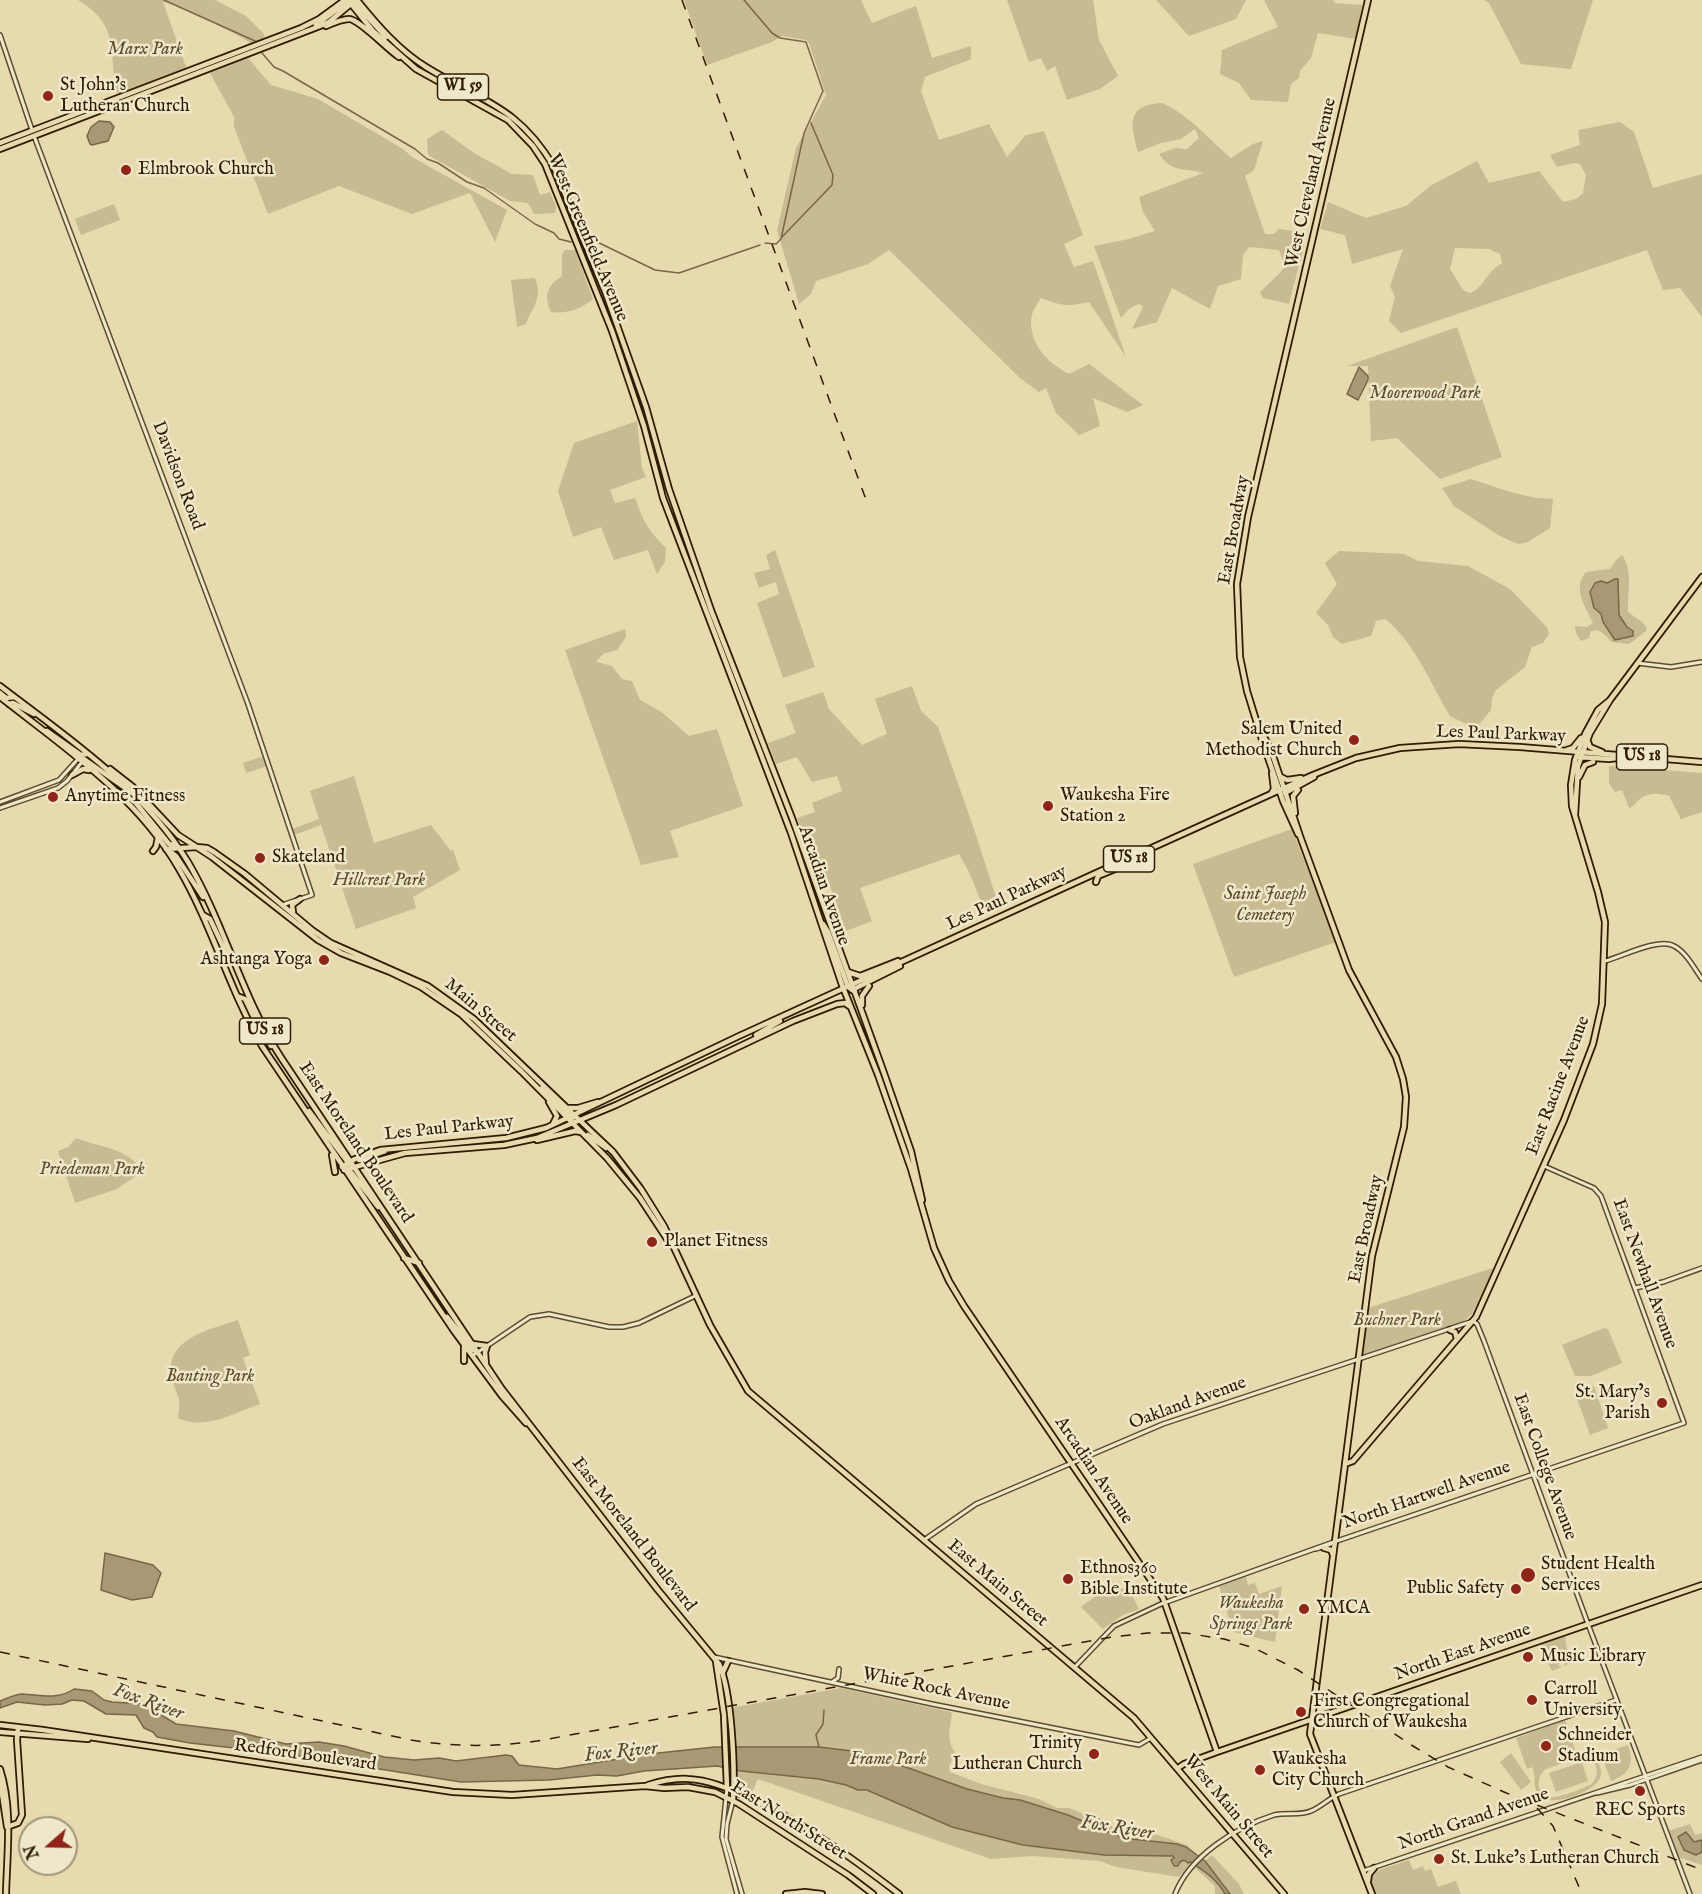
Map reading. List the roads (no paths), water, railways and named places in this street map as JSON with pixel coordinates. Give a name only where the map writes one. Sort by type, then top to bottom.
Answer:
[{"type":"main road","points":[[336,7],[339,0]]},
{"type":"main road","name":"West Cleveland Avenue","points":[[1282,372],[1368,0]]},
{"type":"main road","points":[[0,149],[301,28],[319,20],[336,7],[353,1]]},
{"type":"main road","points":[[190,73],[314,28],[353,1]]},
{"type":"main road","points":[[353,1],[377,29],[391,39]]},
{"type":"main road","name":"West Greenfield Avenue","points":[[353,1],[391,39],[425,66],[507,112],[526,128],[554,167],[606,294],[646,407],[669,489],[696,565]]},
{"type":"main road","name":"West Greenfield Avenue","points":[[353,1],[373,31],[416,69],[508,120],[533,146],[545,164],[615,341],[644,426],[663,498],[688,567]]},
{"type":"main road","points":[[314,28],[352,19],[360,23],[386,48],[416,69]]},
{"type":"main road","points":[[0,143],[33,134]]},
{"type":"main road","points":[[565,212],[571,209]]},
{"type":"main road","name":"East Broadway","points":[[1282,372],[1248,517],[1237,582],[1240,659],[1247,691],[1271,765],[1297,824],[1349,970],[1395,1054],[1405,1089],[1404,1127],[1372,1253],[1310,1734],[1372,1894]]},
{"type":"main road","name":"Arcadian Avenue","points":[[696,565],[716,630],[791,833],[837,971],[849,991]]},
{"type":"main road","name":"Arcadian Avenue","points":[[688,567],[716,630],[802,844],[848,972],[852,1008],[911,1159]]},
{"type":"main road","name":"East Racine Avenue","points":[[1575,818],[1579,756],[1587,740],[1610,700],[1702,577]]},
{"type":"main road","name":"East Moreland Boulevard","points":[[0,686],[36,715],[83,759],[158,837],[186,881],[256,1036],[330,1149],[362,1178],[488,1368],[532,1429],[658,1590],[714,1657],[723,1672],[725,1733],[728,1746]]},
{"type":"main road","points":[[0,695],[6,698],[14,697]]},
{"type":"main road","name":"East Moreland Boulevard","points":[[0,695],[83,759],[102,765],[154,816],[178,847],[211,909],[260,1022],[282,1059],[344,1151],[348,1166],[397,1248],[464,1347],[502,1396],[532,1429]]},
{"type":"main road","name":"East Racine Avenue","points":[[1345,1464],[1353,1461],[1473,1321],[1564,1120],[1596,1036],[1602,1004],[1605,961],[1603,911],[1570,796],[1585,734],[1598,710],[1610,700]]},
{"type":"main road","points":[[9,704],[13,703],[28,713],[36,715]]},
{"type":"main road","points":[[40,728],[57,736],[83,759],[130,791]]},
{"type":"main road","name":"East Broadway","points":[[1260,728],[1280,775],[1294,827],[1300,836]]},
{"type":"main road","points":[[1565,751],[1573,748],[1585,734]]},
{"type":"main road","points":[[1587,740],[1590,747],[1607,754]]},
{"type":"main road","name":"Les Paul Parkway","points":[[348,1166],[398,1154],[504,1145],[532,1139],[710,1050],[834,993],[849,991],[894,970],[913,957],[1270,794],[1284,792],[1309,776],[1372,754],[1420,745],[1471,744],[1565,751],[1579,756],[1607,754],[1702,762]]},
{"type":"main road","points":[[1579,756],[1609,759],[1633,756]]},
{"type":"main road","points":[[1576,782],[1585,765],[1593,762]]},
{"type":"main road","points":[[102,765],[122,777],[173,831],[195,847],[187,853],[188,862]]},
{"type":"main road","points":[[1270,794],[1274,789],[1271,765]]},
{"type":"main road","points":[[72,774],[83,769],[94,772]]},
{"type":"main road","points":[[1284,792],[1323,771]]},
{"type":"main road","points":[[1280,775],[1287,780],[1309,776]]},
{"type":"main road","points":[[1297,824],[1293,798],[1298,790]]},
{"type":"main road","points":[[116,791],[135,802],[169,843],[178,847]]},
{"type":"main road","points":[[153,851],[158,837]]},
{"type":"main road","name":"Main Street","points":[[195,847],[280,906],[330,945],[432,994],[471,1023],[544,1095],[573,1120],[593,1132],[612,1152],[652,1210],[695,1296],[748,1391],[821,1454]]},
{"type":"main road","name":"Main Street","points":[[166,849],[207,848],[227,861],[330,945]]},
{"type":"main road","points":[[166,849],[173,852],[207,901]]},
{"type":"main road","points":[[212,857],[216,855],[227,861]]},
{"type":"main road","points":[[1096,882],[1098,876],[1138,855]]},
{"type":"main road","points":[[186,881],[203,908],[211,909]]},
{"type":"main road","points":[[294,914],[291,907],[300,899]]},
{"type":"main road","points":[[202,915],[210,919],[234,964]]},
{"type":"main road","name":"WI 59","points":[[820,919],[828,932],[849,991]]},
{"type":"main road","points":[[848,972],[860,976],[913,957]]},
{"type":"main road","name":"Main Street","points":[[359,959],[414,978],[474,1019],[568,1108],[582,1133],[613,1164],[652,1210]]},
{"type":"main road","points":[[834,993],[838,986],[837,971]]},
{"type":"main road","points":[[867,1028],[861,999],[869,986]]},
{"type":"main road","points":[[849,991],[857,1013],[867,1028]]},
{"type":"main road","points":[[432,994],[446,1001],[449,1000]]},
{"type":"main road","points":[[237,996],[245,999],[263,1036],[282,1059]]},
{"type":"main road","name":"Les Paul Parkway","points":[[348,1166],[372,1152],[515,1137],[596,1113],[793,1021],[837,1004],[845,1003],[852,1008]]},
{"type":"main road","points":[[740,1045],[806,1007]]},
{"type":"main road","points":[[855,1015],[865,1033],[870,1035]]},
{"type":"main road","name":"Arcadian Avenue","points":[[867,1028],[919,1182],[924,1216],[938,1258],[951,1285],[1166,1602],[1217,1752]]},
{"type":"main road","points":[[652,1087],[671,1074],[709,1056],[710,1050]]},
{"type":"main road","points":[[517,1067],[538,1084],[592,1139],[612,1152]]},
{"type":"main road","points":[[285,1081],[296,1087],[300,1086]]},
{"type":"main road","points":[[568,1108],[591,1104],[628,1090]]},
{"type":"main road","points":[[544,1095],[557,1116],[555,1122],[549,1127]]},
{"type":"main road","name":"US 18","points":[[297,1099],[348,1166]]},
{"type":"main road","points":[[593,1132],[590,1122],[596,1113]]},
{"type":"main road","points":[[532,1139],[541,1140],[575,1131],[582,1133]]},
{"type":"main road","points":[[466,1148],[471,1144],[486,1143],[492,1140]]},
{"type":"main road","points":[[591,1141],[608,1155],[612,1152]]},
{"type":"main road","points":[[432,1150],[459,1147],[464,1142]]},
{"type":"main road","points":[[330,1149],[335,1172]]},
{"type":"main road","points":[[388,1218],[348,1166],[390,1149]]},
{"type":"main road","points":[[344,1151],[353,1155],[372,1152]]},
{"type":"main road","points":[[612,1152],[613,1164]]},
{"type":"main road","points":[[362,1178],[362,1167],[365,1163]]},
{"type":"main road","points":[[397,1248],[414,1255]]},
{"type":"main road","points":[[404,1258],[419,1263]]},
{"type":"main road","points":[[434,1302],[473,1350],[478,1352]]},
{"type":"main road","points":[[1450,1330],[1455,1332],[1457,1339]]},
{"type":"main road","points":[[473,1344],[487,1346],[485,1352],[488,1368],[483,1371]]},
{"type":"main road","points":[[464,1347],[464,1361]]},
{"type":"main road","name":"East Main Street","points":[[821,1454],[1132,1717],[1152,1738]]},
{"type":"main road","points":[[1324,1548],[1331,1550],[1333,1556]]},
{"type":"main road","name":"North East Avenue","points":[[1178,1768],[1217,1752],[1702,1585]]},
{"type":"main road","name":"East Moreland Boulevard","points":[[714,1657],[723,1691],[729,1792],[733,1800]]},
{"type":"main road","points":[[723,1672],[728,1661]]},
{"type":"main road","name":"Redford Boulevard","points":[[0,1725],[17,1730],[83,1740],[90,1738],[442,1790],[515,1795]]},
{"type":"main road","points":[[7,1827],[18,1823],[22,1815],[17,1730]]},
{"type":"main road","name":"Redford Boulevard","points":[[0,1732],[17,1730]]},
{"type":"main road","name":"West Main Street","points":[[1152,1738],[1284,1894]]},
{"type":"main road","points":[[0,1769],[5,1785],[9,1815],[7,1827]]},
{"type":"main road","points":[[717,1785],[723,1783],[729,1772]]},
{"type":"main road","name":"East North Street","points":[[645,1786],[675,1779],[689,1779],[717,1785],[729,1792],[733,1800],[848,1875],[873,1894]]},
{"type":"main road","points":[[0,1780],[7,1827],[6,1894]]},
{"type":"main road","name":"East North Street","points":[[515,1795],[645,1786],[729,1792]]},
{"type":"main road","points":[[681,1787],[701,1786],[729,1792],[781,1812],[858,1863],[899,1894]]},
{"type":"main road","points":[[9,1815],[16,1818],[22,1815]]},
{"type":"main road","points":[[1,1833],[7,1842]]},
{"type":"main road","points":[[1369,1886],[1368,1876],[1374,1868]]},
{"type":"main road","points":[[786,1894],[805,1892],[822,1894]]},
{"type":"street","name":"Davidson Road","points":[[0,35],[33,134],[249,704],[312,895],[300,899]]},
{"type":"street","points":[[1637,663],[1671,667],[1702,662]]},
{"type":"street","points":[[0,808],[57,788],[72,774],[83,759]]},
{"type":"street","points":[[0,802],[59,780],[83,759]]},
{"type":"street","points":[[280,906],[300,899]]},
{"type":"street","points":[[1605,961],[1655,944],[1669,944],[1680,950],[1702,979]]},
{"type":"street","name":"East Newhall Avenue","points":[[1544,1166],[1599,1192],[1684,1423]]},
{"type":"street","points":[[1635,1288],[1663,1282],[1702,1268]]},
{"type":"street","points":[[472,1356],[524,1320],[539,1315],[549,1314],[609,1327],[626,1327],[695,1296]]},
{"type":"street","name":"Oakland Avenue","points":[[924,1540],[976,1503],[1174,1420],[1473,1321]]},
{"type":"street","name":"East College Avenue","points":[[1473,1321],[1477,1324],[1484,1341],[1690,1894]]},
{"type":"street","name":"North Hartwell Avenue","points":[[1074,1668],[1114,1626],[1166,1602],[1684,1423]]},
{"type":"street","name":"North Hartwell Avenue","points":[[1316,1549],[1333,1543]]},
{"type":"street","name":"White Rock Avenue","points":[[714,1657],[1139,1745],[1152,1738]]},
{"type":"street","points":[[829,1682],[838,1678],[838,1669]]},
{"type":"street","points":[[1175,1894],[1182,1879],[1193,1866],[1232,1833],[1275,1815],[1311,1811],[1334,1796],[1616,1700]]},
{"type":"street","name":"North Grand Avenue","points":[[1363,1871],[1702,1759]]},
{"type":"street","points":[[729,1792],[722,1822],[722,1837],[737,1894]]},
{"type":"street","points":[[733,1800],[726,1839],[742,1894]]},
{"type":"waterway","points":[[164,0],[255,41]]},
{"type":"waterway","points":[[744,0],[772,33],[780,38],[806,42],[823,91],[804,133],[781,239],[776,244],[765,243]]},
{"type":"waterway","points":[[262,53],[274,67],[415,149],[427,159],[438,163],[467,182],[484,188],[535,224],[554,233],[559,239],[571,242]]},
{"type":"waterway","points":[[782,237],[832,185],[833,175],[811,123]]},
{"type":"waterway","points":[[589,238],[655,270],[679,273],[760,245]]},
{"type":"waterway","points":[[819,1747],[816,1735],[823,1724],[824,1710]]},
{"type":"railway","points":[[682,0],[868,505]]},
{"type":"railway","points":[[0,1652],[411,1740],[442,1744],[489,1745],[537,1741],[1112,1637],[1148,1633],[1185,1633],[1224,1639],[1254,1648],[1298,1670],[1448,1767],[1504,1792],[1702,1870]]},
{"type":"railway","points":[[1537,1808],[1553,1826],[1582,1894]]},
{"type":"place","name":"St John's Lutheran Church","points":[[48,96]]},
{"type":"place","name":"Elmbrook Church","points":[[126,170]]},
{"type":"place","name":"Salem United Methodist Church","points":[[1354,740]]},
{"type":"place","name":"Anytime Fitness","points":[[53,797]]},
{"type":"place","name":"Waukesha Fire Station 2","points":[[1048,806]]},
{"type":"place","name":"Skateland","points":[[260,858]]},
{"type":"place","name":"Ashtanga Yoga","points":[[324,960]]},
{"type":"place","name":"Planet Fitness","points":[[652,1242]]},
{"type":"place","name":"St. Mary’s Parish","points":[[1662,1403]]},
{"type":"place","name":"Student Health Services","points":[[1528,1575]]},
{"type":"place","name":"Ethnos360 Bible Institute","points":[[1068,1579]]},
{"type":"place","name":"Public Safety","points":[[1516,1589]]},
{"type":"place","name":"YMCA","points":[[1304,1609]]},
{"type":"place","name":"Music Library","points":[[1528,1657]]},
{"type":"place","name":"Carroll University","points":[[1532,1700]]},
{"type":"place","name":"First Congregational Church of Waukesha","points":[[1301,1712]]},
{"type":"place","name":"Schneider Stadium","points":[[1546,1746]]},
{"type":"place","name":"Trinity Lutheran Church","points":[[1094,1754]]},
{"type":"place","name":"Waukesha City Church","points":[[1260,1770]]},
{"type":"place","name":"REC Sports","points":[[1640,1791]]},
{"type":"place","name":"St. Luke’s Lutheran Church","points":[[1439,1859]]},
{"type":"park label","name":"Marx Park","points":[[145,50]]},
{"type":"park label","name":"Moorewood Park","points":[[1425,394]]},
{"type":"park label","name":"Hillcrest Park","points":[[379,881]]},
{"type":"park label","name":"Saint Joseph Cemetery","points":[[1265,905]]},
{"type":"park label","name":"Priedeman Park","points":[[92,1170]]},
{"type":"park label","name":"Buchner Park","points":[[1397,1321]]},
{"type":"park label","name":"Banting Park","points":[[210,1377]]},
{"type":"park label","name":"Waukesha Springs Park","points":[[1251,1614]]},
{"type":"park label","name":"Frame Park","points":[[888,1760]]},
{"type":"water label","name":"Fox River","points":[[148,1703]]},
{"type":"water label","name":"Fox River","points":[[621,1753]]},
{"type":"water label","name":"Fox River","points":[[1117,1829]]}]
